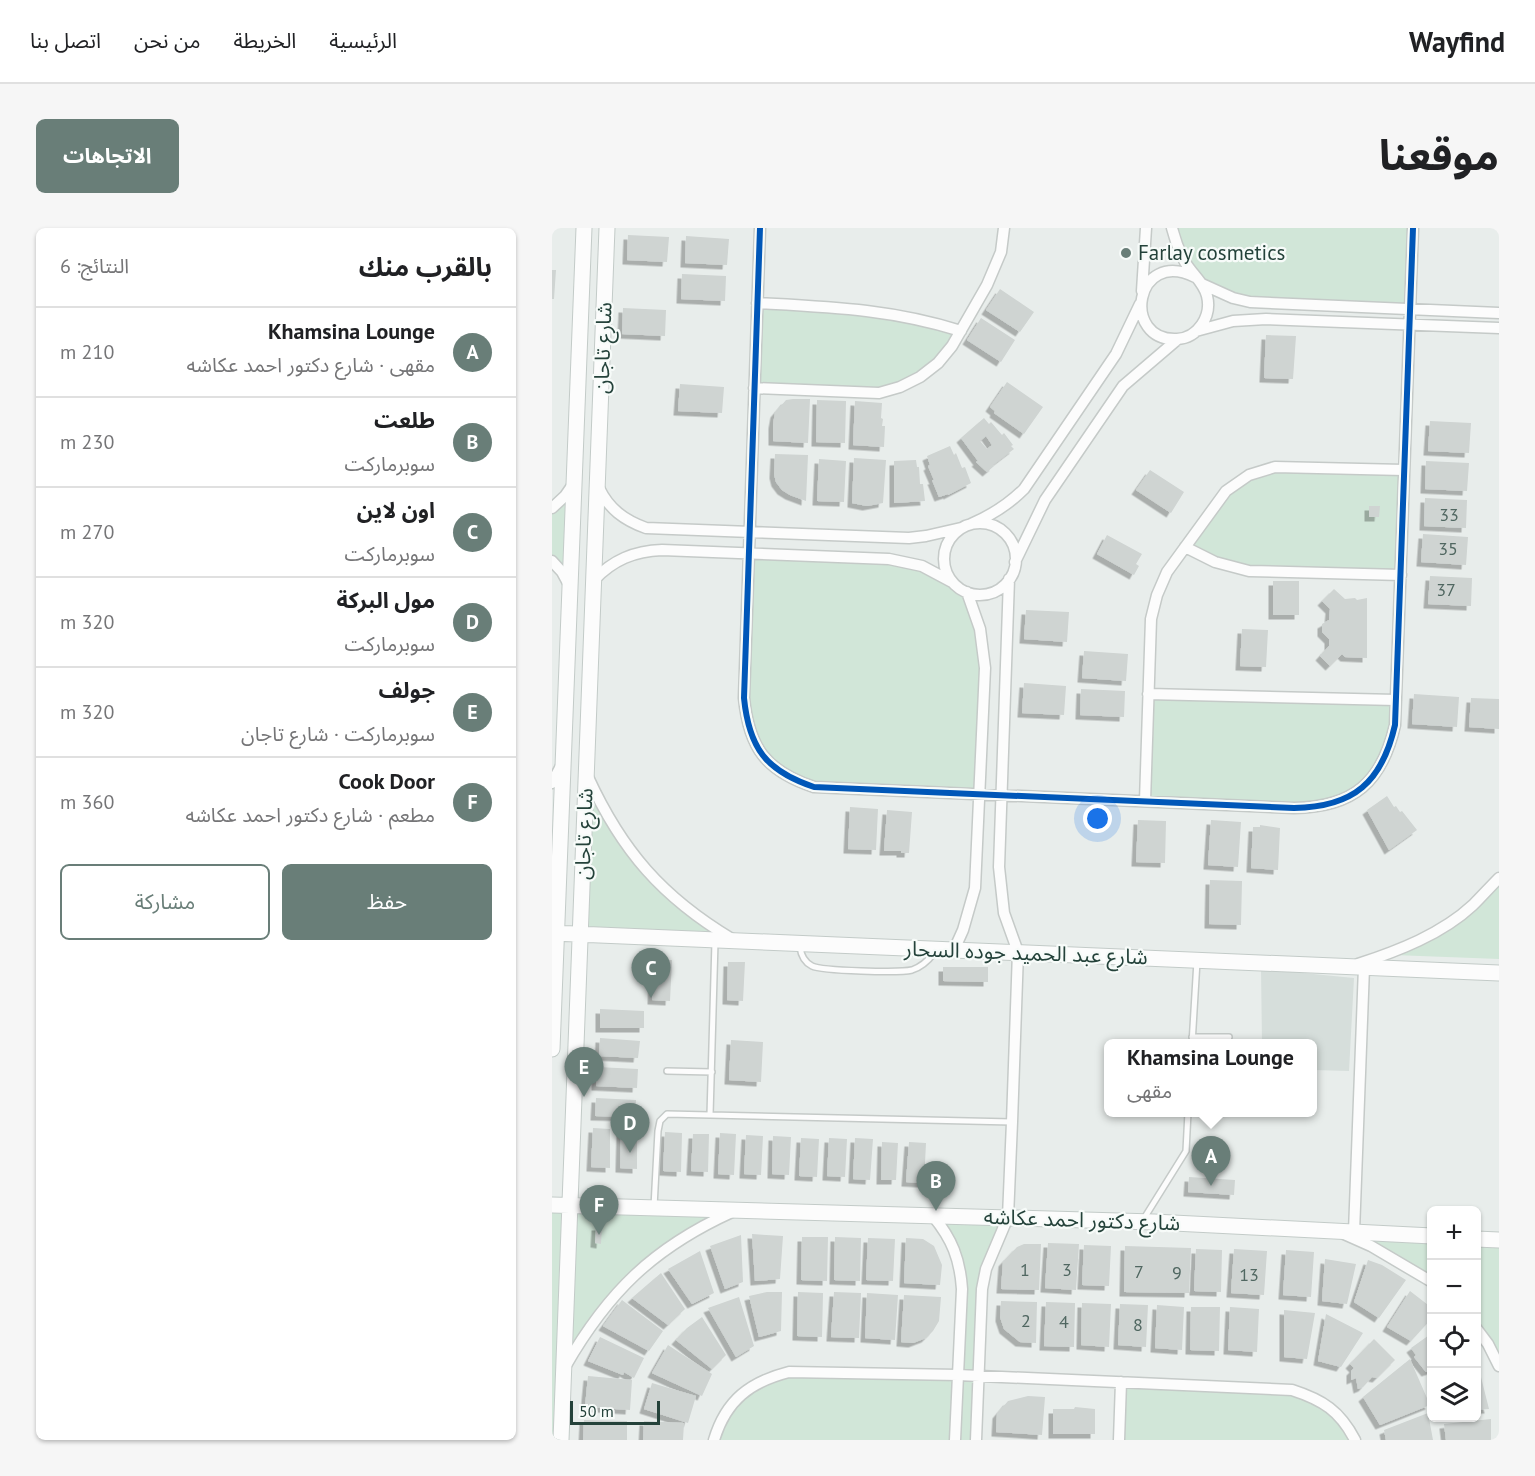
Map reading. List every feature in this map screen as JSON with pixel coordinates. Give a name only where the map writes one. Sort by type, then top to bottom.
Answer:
[{"type":"street","name":"شارع تاجان","points":[[552,1049],[554,933],[584,228]]},
{"type":"street","name":"شارع تاجان","points":[[561,1440],[557,1404],[563,1370],[607,228]]},
{"type":"street","points":[[760,228],[744,698],[746,723],[756,746],[771,766],[792,780],[814,788],[1294,808],[1318,807],[1342,800],[1362,788],[1379,770],[1390,748],[1395,725],[1413,228]]},
{"type":"street","points":[[754,388],[879,393],[900,387],[920,377],[938,363],[962,331],[995,269],[1004,228]]},
{"type":"street","points":[[1146,228],[1141,299],[1143,319],[1151,330],[1164,338],[1178,339],[1188,337],[1197,331],[1205,321],[1209,309],[1207,296],[1181,254],[1172,228]]},
{"type":"street","points":[[952,582],[945,568],[944,553],[950,538],[966,526],[991,516],[1009,504],[1024,489],[1116,354],[1148,283],[1158,274],[1170,271],[1184,272],[1225,295],[1250,302],[1499,314]]},
{"type":"street","points":[[757,303],[873,310],[913,317],[962,331]]},
{"type":"street","points":[[580,319],[604,320]]},
{"type":"street","points":[[1197,331],[1233,321],[1266,319],[1499,328]]},
{"type":"street","points":[[976,1440],[982,1289],[986,1269],[1008,1217],[1012,1122],[1018,952],[1004,913],[999,867],[1009,579],[1045,500],[1123,386],[1178,339]]},
{"type":"street","points":[[1144,801],[1151,619],[1157,595],[1167,572],[1226,491],[1248,475],[1275,467],[1404,470]]},
{"type":"street","points":[[552,508],[565,496],[574,483]]},
{"type":"street","points":[[597,484],[605,500],[616,513],[646,528],[909,538],[982,523],[993,525],[1003,531],[1014,550],[1015,562]]},
{"type":"street","points":[[1185,547],[1215,562],[1249,571],[1401,575]]},
{"type":"street","points":[[594,580],[617,560],[646,551],[889,559],[922,566],[967,592],[978,595],[990,593],[1009,579]]},
{"type":"street","points":[[552,561],[562,572],[570,587]]},
{"type":"street","points":[[954,950],[967,920],[975,888],[985,669],[980,629],[967,592]]},
{"type":"street","points":[[567,669],[590,670]]},
{"type":"street","points":[[1148,694],[1396,700]]},
{"type":"street","points":[[552,783],[562,763]]},
{"type":"street","points":[[586,772],[602,807],[622,840],[645,870],[672,897],[695,915],[735,940]]},
{"type":"street","points":[[1354,1232],[1358,967],[1434,932],[1472,906],[1499,878]]},
{"type":"street","name":"شارع عبد الحميد جوده السحار","points":[[554,933],[1499,973]]},
{"type":"street","name":"شارع دكتور احمد عكاشه","points":[[552,1205],[1008,1217],[1427,1236]]},
{"type":"street","points":[[563,1370],[583,1335],[634,1274],[665,1248],[699,1227],[735,1210]]},
{"type":"street","points":[[933,1216],[946,1232],[955,1249],[960,1269],[955,1440]]},
{"type":"street","points":[[1336,1230],[1371,1246],[1427,1280]]},
{"type":"street","points":[[1481,1239],[1499,1240]]},
{"type":"street","points":[[1481,1335],[1499,1366]]},
{"type":"street","points":[[714,1440],[719,1425],[731,1405],[747,1389],[767,1377],[789,1372],[958,1375],[1292,1390],[1314,1397],[1333,1409],[1348,1426],[1355,1440]]},
{"type":"street","points":[[1119,1440],[1121,1382]]},
{"type":"lane","points":[[710,1115],[715,940]]},
{"type":"lane","points":[[800,943],[804,959],[817,968],[879,971],[910,970],[926,962],[937,949]]},
{"type":"lane","points":[[1192,1039],[1197,960]]},
{"type":"lane","points":[[1204,1039],[1229,1037]]},
{"type":"lane","points":[[667,1071],[712,1072]]},
{"type":"lane","points":[[654,1208],[658,1131],[662,1118],[667,1114],[1012,1122]]},
{"type":"lane","points":[[1143,1222],[1186,1150],[1188,1117]]},
{"type":"shaded area","points":[[1261,969],[1354,978],[1349,1071],[1317,1070],[1317,1039],[1262,1039]]},
{"type":"green space","points":[[1172,228],[1413,228],[1410,310],[1267,304],[1202,284]]},
{"type":"green space","points":[[757,303],[842,308],[961,331],[938,363],[879,393],[754,388]]},
{"type":"green space","points":[[1275,467],[1404,470],[1401,575],[1249,571],[1185,547],[1226,491]]},
{"type":"green space","points":[[574,483],[570,587],[552,561],[552,508]]},
{"type":"green space","points":[[749,554],[889,559],[952,582],[967,592],[980,629],[979,794],[814,787],[792,780],[756,746],[744,698]]},
{"type":"green space","points":[[1148,694],[1396,700],[1390,748],[1362,788],[1318,807],[1145,801]]},
{"type":"green space","points":[[586,772],[645,870],[735,940],[580,934]]},
{"type":"green space","points":[[1499,883],[1499,959],[1394,955],[1436,935]]},
{"type":"green space","points":[[552,1205],[735,1210],[634,1273],[563,1370],[561,1440],[552,1440]]},
{"type":"green space","points":[[933,1216],[1008,1217],[986,1269],[976,1440],[714,1440],[731,1405],[767,1377],[958,1375],[960,1269]]},
{"type":"green space","points":[[1336,1230],[1427,1236],[1427,1280]]},
{"type":"green space","points":[[1481,1239],[1499,1240],[1499,1366],[1481,1335]]},
{"type":"green space","points":[[1121,1382],[1314,1397],[1355,1440],[1119,1440]]},
{"type":"building","points":[[628,235],[669,237],[667,262],[627,260]]},
{"type":"building","points":[[686,236],[729,239],[727,265],[685,263]]},
{"type":"building","points":[[552,270],[556,270],[554,299],[552,299]]},
{"type":"building","points":[[682,274],[726,276],[725,301],[681,299]]},
{"type":"building","points":[[1000,289],[1034,312],[1020,332],[986,310]]},
{"type":"building","points":[[623,308],[666,310],[665,336],[622,334]]},
{"type":"building","points":[[981,318],[1015,340],[1001,362],[967,340]]},
{"type":"building","points":[[1266,335],[1296,336],[1293,379],[1264,378]]},
{"type":"building","points":[[1007,382],[1043,407],[1024,434],[994,413],[995,411],[990,407]]},
{"type":"building","points":[[680,384],[724,387],[722,413],[678,411]]},
{"type":"building","points":[[810,399],[808,443],[773,441],[775,413],[786,400]]},
{"type":"building","points":[[817,400],[846,401],[845,443],[816,442]]},
{"type":"building","points":[[855,401],[882,403],[882,426],[885,426],[884,447],[853,445]]},
{"type":"building","points":[[984,418],[989,424],[991,422],[1002,435],[1004,433],[1014,449],[987,472],[976,462],[978,461],[961,438]],"holes":[[[986,436],[992,445],[987,449],[980,441]]]},
{"type":"building","points":[[1430,421],[1471,423],[1469,453],[1428,451]]},
{"type":"building","points":[[950,446],[954,455],[956,453],[962,468],[965,467],[971,483],[939,497],[932,480],[934,480],[928,466],[930,465],[927,456]]},
{"type":"building","points":[[775,454],[808,455],[806,501],[782,490],[776,482]]},
{"type":"building","points":[[854,458],[886,460],[883,503],[867,506],[852,503]]},
{"type":"building","points":[[819,459],[846,461],[844,502],[817,501]]},
{"type":"building","points":[[916,460],[925,501],[894,503],[894,461]]},
{"type":"building","points":[[1426,461],[1469,463],[1467,491],[1425,489]]},
{"type":"building","points":[[1150,470],[1184,492],[1171,513],[1136,490]]},
{"type":"building","points":[[1425,498],[1467,500],[1466,528],[1424,526]]},
{"type":"building","points":[[1369,506],[1380,506],[1379,517],[1369,517]]},
{"type":"building","points":[[1423,534],[1468,537],[1466,565],[1421,562]]},
{"type":"building","points":[[1107,535],[1142,554],[1136,564],[1139,566],[1134,575],[1097,554]]},
{"type":"building","points":[[1430,576],[1472,578],[1471,606],[1428,604]]},
{"type":"building","points":[[1273,581],[1299,581],[1299,615],[1273,615]]},
{"type":"building","points":[[1334,589],[1345,599],[1367,598],[1367,658],[1345,657],[1342,654],[1330,666],[1320,656],[1329,646],[1329,639],[1322,632],[1322,624],[1329,620],[1330,609],[1322,601]]},
{"type":"building","points":[[1026,610],[1069,612],[1067,642],[1024,639]]},
{"type":"building","points":[[1242,629],[1268,630],[1266,667],[1240,666]]},
{"type":"building","points":[[1084,651],[1128,654],[1126,681],[1082,678]]},
{"type":"building","points":[[1024,683],[1066,686],[1064,715],[1022,713]]},
{"type":"building","points":[[1081,689],[1125,691],[1124,717],[1080,715]]},
{"type":"building","points":[[1414,694],[1459,697],[1457,727],[1412,724]]},
{"type":"building","points":[[1471,698],[1499,699],[1499,729],[1469,727]]},
{"type":"building","points":[[1387,796],[1394,807],[1402,811],[1417,830],[1389,850],[1367,810]]},
{"type":"building","points":[[850,807],[878,809],[876,850],[848,849]]},
{"type":"building","points":[[887,810],[912,812],[909,853],[884,851]]},
{"type":"building","points":[[1138,820],[1166,821],[1165,863],[1136,862]]},
{"type":"building","points":[[1211,820],[1241,822],[1238,867],[1208,865]]},
{"type":"building","points":[[1260,825],[1280,828],[1278,870],[1251,868],[1253,827],[1260,827]]},
{"type":"building","points":[[1210,880],[1242,881],[1241,925],[1209,924]]},
{"type":"building","points":[[654,960],[672,960],[670,1001],[652,1000]]},
{"type":"building","points":[[728,962],[745,962],[743,1001],[727,1000]]},
{"type":"building","points":[[943,967],[988,967],[988,982],[943,981]]},
{"type":"building","points":[[600,1009],[644,1011],[644,1028],[600,1028]]},
{"type":"building","points":[[600,1038],[640,1041],[638,1058],[599,1056]]},
{"type":"building","points":[[731,1040],[763,1042],[761,1082],[729,1080]]},
{"type":"building","points":[[597,1067],[638,1069],[637,1088],[596,1086]]},
{"type":"building","points":[[596,1098],[636,1100],[635,1117],[595,1116]]},
{"type":"building","points":[[593,1128],[610,1129],[610,1168],[591,1167]]},
{"type":"building","points":[[621,1129],[637,1130],[637,1169],[620,1168]]},
{"type":"building","points":[[665,1132],[682,1133],[681,1172],[663,1171]]},
{"type":"building","points":[[720,1133],[736,1134],[734,1175],[718,1174]]},
{"type":"building","points":[[693,1134],[709,1134],[708,1172],[691,1171]]},
{"type":"building","points":[[746,1135],[763,1136],[761,1175],[744,1174]]},
{"type":"building","points":[[773,1136],[791,1137],[789,1175],[772,1174]]},
{"type":"building","points":[[801,1138],[819,1139],[817,1177],[799,1176]]},
{"type":"building","points":[[829,1138],[847,1139],[845,1177],[827,1176]]},
{"type":"building","points":[[855,1138],[873,1139],[870,1180],[853,1179]]},
{"type":"building","points":[[882,1142],[898,1143],[896,1180],[881,1180]]},
{"type":"building","points":[[909,1142],[926,1143],[924,1183],[906,1182]]},
{"type":"building","points":[[1189,1177],[1235,1180],[1234,1195],[1188,1192]]},
{"type":"building","points":[[596,1226],[602,1226],[601,1244],[595,1243]]},
{"type":"building","points":[[752,1234],[783,1236],[780,1279],[755,1281]]},
{"type":"building","points":[[741,1235],[743,1282],[725,1289],[710,1246]]},
{"type":"building","points":[[802,1237],[828,1237],[827,1281],[801,1280]]},
{"type":"building","points":[[835,1237],[861,1238],[860,1281],[834,1280]]},
{"type":"building","points":[[868,1238],[895,1239],[893,1281],[866,1280]]},
{"type":"building","points":[[906,1238],[923,1239],[934,1246],[942,1265],[940,1285],[904,1283]]},
{"type":"building","points":[[1048,1243],[1079,1244],[1076,1290],[1045,1288]]},
{"type":"building","points":[[1024,1244],[1041,1244],[1039,1290],[1001,1289],[1003,1262],[1017,1247]]},
{"type":"building","points":[[1084,1245],[1111,1246],[1109,1286],[1082,1285]]},
{"type":"building","points":[[1125,1246],[1191,1248],[1189,1293],[1124,1292]]},
{"type":"building","points":[[1196,1249],[1222,1250],[1221,1292],[1194,1291]]},
{"type":"building","points":[[1234,1249],[1267,1251],[1264,1295],[1231,1293]]},
{"type":"building","points":[[1286,1250],[1314,1252],[1311,1297],[1283,1295]]},
{"type":"building","points":[[700,1251],[714,1293],[692,1304],[668,1269]]},
{"type":"building","points":[[1325,1259],[1356,1264],[1347,1304],[1322,1301]]},
{"type":"building","points":[[1368,1260],[1382,1265],[1406,1280],[1379,1318],[1354,1302]]},
{"type":"building","points":[[661,1273],[685,1309],[668,1325],[632,1298]]},
{"type":"building","points":[[1410,1291],[1427,1304],[1427,1323],[1411,1341],[1387,1327]]},
{"type":"building","points":[[767,1292],[782,1292],[781,1331],[759,1337],[749,1296]]},
{"type":"building","points":[[798,1292],[823,1293],[822,1337],[797,1336]]},
{"type":"building","points":[[834,1292],[861,1293],[859,1338],[831,1337]]},
{"type":"building","points":[[867,1293],[898,1295],[895,1340],[865,1338]]},
{"type":"building","points":[[904,1295],[941,1297],[939,1321],[933,1331],[926,1338],[913,1343],[901,1342]]},
{"type":"building","points":[[739,1297],[754,1346],[736,1357],[708,1308]]},
{"type":"building","points":[[622,1300],[663,1331],[649,1351],[603,1326]]},
{"type":"building","points":[[1001,1301],[1037,1302],[1036,1343],[1020,1342],[1004,1329],[1000,1317]]},
{"type":"building","points":[[1046,1302],[1075,1303],[1074,1347],[1044,1346]]},
{"type":"building","points":[[1082,1303],[1111,1304],[1109,1347],[1081,1345]]},
{"type":"building","points":[[1120,1304],[1148,1305],[1146,1347],[1118,1345]]},
{"type":"building","points":[[1157,1305],[1184,1307],[1182,1350],[1155,1348]]},
{"type":"building","points":[[1191,1307],[1220,1307],[1219,1351],[1190,1350]]},
{"type":"building","points":[[1230,1307],[1259,1309],[1257,1352],[1228,1350]]},
{"type":"building","points":[[1284,1310],[1315,1313],[1307,1359],[1284,1357]]},
{"type":"building","points":[[1326,1314],[1363,1333],[1341,1367],[1318,1361]]},
{"type":"building","points":[[702,1317],[726,1355],[712,1369],[676,1340]]},
{"type":"building","points":[[600,1337],[644,1358],[634,1378],[624,1372],[623,1375],[588,1361]]},
{"type":"building","points":[[1427,1337],[1427,1372],[1414,1357],[1416,1355],[1411,1348]]},
{"type":"building","points":[[1374,1339],[1395,1360],[1377,1378],[1372,1377],[1358,1389],[1356,1378],[1351,1380],[1351,1371],[1354,1368],[1350,1364]]},
{"type":"building","points":[[668,1345],[712,1374],[702,1396],[652,1373]]},
{"type":"building","points":[[1410,1359],[1427,1398],[1427,1406],[1380,1425],[1363,1397]]},
{"type":"building","points":[[588,1376],[632,1380],[630,1410],[585,1407]]},
{"type":"building","points":[[1481,1377],[1489,1409],[1481,1410]]},
{"type":"building","points":[[652,1383],[696,1396],[688,1423],[644,1409]]},
{"type":"building","points":[[1028,1396],[1045,1397],[1042,1435],[996,1432],[997,1414],[1008,1401]]},
{"type":"building","points":[[1075,1407],[1095,1409],[1095,1434],[1053,1434],[1053,1409],[1074,1409]]},
{"type":"building","points":[[1427,1413],[1427,1422],[1430,1422],[1433,1440],[1386,1440],[1384,1430]]},
{"type":"building","points":[[1491,1419],[1491,1440],[1446,1440],[1444,1424],[1481,1422],[1481,1420]]},
{"type":"building","points":[[584,1420],[627,1421],[627,1440],[583,1440]]},
{"type":"building","points":[[644,1421],[684,1423],[683,1440],[643,1440]]},
{"type":"cycle path","points":[[760,228],[744,698],[750,731],[763,755],[772,765],[797,781],[814,787],[1294,808],[1333,803],[1362,788],[1382,762],[1395,725],[1413,228]]},
{"type":"place","name":"Farlay cosmetics","points":[[1126,253]]},
{"type":"place","name":"اون لاين","points":[[651,998]]},
{"type":"place","name":"جولف","points":[[584,1097]]},
{"type":"place","name":"مول البركة","points":[[630,1153]]},
{"type":"place","name":"Khamsina Lounge","points":[[1211,1186]]},
{"type":"place","name":"طلعت","points":[[936,1211]]},
{"type":"place","name":"Cook Door","points":[[599,1235]]}]
